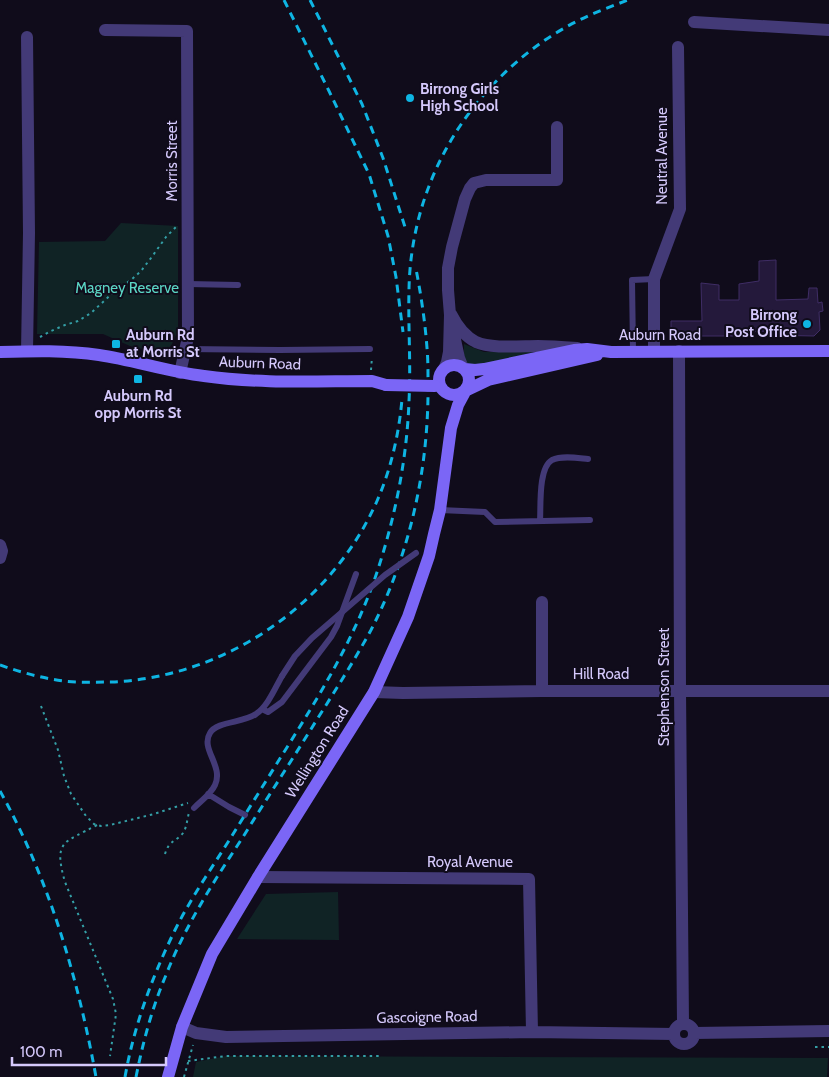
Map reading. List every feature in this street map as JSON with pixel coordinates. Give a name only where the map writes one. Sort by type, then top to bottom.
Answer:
[{"type":"main road","name":"Auburn Road","points":[[464,369],[484,369],[564,351],[587,349],[611,352],[829,351]]},
{"type":"main road","name":"Auburn Road","points":[[0,352],[78,352],[102,355],[180,373],[254,381],[372,376],[386,381],[440,381]]},
{"type":"main road","name":"Auburn Road","points":[[466,391],[488,380],[611,352]]},
{"type":"main road","points":[[452,365],[464,369],[470,380],[466,391],[460,395],[453,396],[440,381],[452,365]]},
{"type":"main road","name":"Wellington Road","points":[[440,381],[448,403],[451,428]]},
{"type":"main road","name":"Wellington Road","points":[[168,1077],[182,1027],[212,954],[374,692],[408,617],[429,556],[440,510],[451,428],[458,405],[466,391]]},
{"type":"street","points":[[694,22],[829,30]]},
{"type":"street","name":"Morris Street","points":[[105,30],[187,31],[188,337],[180,373]]},
{"type":"street","points":[[26,37],[29,233],[27,351]]},
{"type":"street","name":"Neutral Avenue","points":[[654,351],[654,279],[680,209],[678,47]]},
{"type":"street","points":[[440,381],[449,352],[448,268],[452,247],[470,188],[474,184],[486,180],[556,180],[557,127]]},
{"type":"street","points":[[450,312],[459,356],[464,369]]},
{"type":"street","name":"Auburn Road","points":[[450,312],[462,333],[480,344],[587,349]]},
{"type":"street","name":"Stephenson Street","points":[[679,351],[683,1023]]},
{"type":"street","points":[[0,545],[2,551],[0,558]]},
{"type":"street","points":[[542,602],[542,691]]},
{"type":"street","name":"Hill Road","points":[[374,692],[829,691]]},
{"type":"street","name":"Royal Avenue","points":[[258,877],[529,879],[532,1032]]},
{"type":"street","points":[[683,1023],[690,1025],[694,1030],[693,1040],[684,1044],[678,1042],[674,1037],[675,1028],[683,1023]]},
{"type":"street","name":"Gascoigne Road","points":[[182,1027],[196,1033],[226,1037],[532,1032],[674,1034]]},
{"type":"street","points":[[694,1033],[829,1031]]},
{"type":"lane","points":[[633,351],[632,280],[654,279]]},
{"type":"lane","points":[[188,284],[238,285]]},
{"type":"lane","name":"Auburn Road","points":[[186,349],[371,352]]},
{"type":"lane","points":[[540,521],[541,489],[547,465],[553,460],[562,458],[588,459]]},
{"type":"lane","points":[[440,510],[485,512],[495,522],[590,520]]},
{"type":"lane","points":[[194,808],[216,784],[217,769],[208,745],[208,737],[211,732],[220,726],[251,718],[262,709],[295,656],[312,638],[385,576],[416,553],[429,556]]},
{"type":"lane","points":[[262,709],[268,712],[282,702],[331,637],[337,626],[356,574]]},
{"type":"lane","points":[[208,794],[245,815]]},
{"type":"path","points":[[40,337],[78,321],[90,313],[116,290],[131,280],[151,258],[166,237],[180,224],[188,223]]},
{"type":"path","points":[[371,352],[372,376]]},
{"type":"path","points":[[41,706],[58,750],[64,776],[71,794],[94,824],[110,825],[202,800]]},
{"type":"path","points":[[165,854],[171,843],[184,832],[188,813],[194,808]]},
{"type":"path","points":[[97,825],[65,842],[60,852],[65,882],[113,1000],[116,1014],[110,1056]]},
{"type":"path","points":[[184,1077],[193,1045]]},
{"type":"path","points":[[815,1047],[829,1047]]},
{"type":"path","points":[[188,1061],[226,1056],[382,1056]]},
{"type":"green space","name":"Magney Reserve","points":[[121,223],[178,226],[178,330],[166,352],[159,353],[130,346],[103,334],[37,334],[39,242],[105,241]]},
{"type":"green space","points":[[464,344],[484,352],[535,352],[477,366],[469,365],[464,361]]},
{"type":"green space","points":[[338,892],[339,940],[237,939],[266,894]]},
{"type":"green space","points":[[226,1056],[828,1058],[827,1077],[193,1077],[196,1062]]},
{"type":"building","points":[[776,260],[776,300],[808,299],[809,288],[817,288],[818,303],[822,302],[823,311],[819,312],[820,330],[814,336],[766,335],[766,331],[748,332],[748,335],[736,336],[677,336],[671,330],[671,321],[702,321],[701,283],[719,285],[719,300],[739,300],[739,284],[759,281],[759,261]]},
{"type":"railway","points":[[284,0],[369,174],[388,236],[396,277],[403,332]]},
{"type":"railway","points":[[310,0],[362,104],[383,158],[405,227]]},
{"type":"railway","points":[[125,1077],[133,1039],[145,1002],[175,930],[194,895],[308,713],[335,666],[360,617],[379,566],[391,526],[406,443],[410,387],[409,289],[412,253],[419,218],[437,167],[472,109],[488,90],[525,55],[566,27],[628,0]]},
{"type":"railway","points":[[136,1077],[156,1000],[191,921],[358,653],[385,601],[396,571],[414,510],[425,447],[428,379],[427,352],[423,308],[416,269]]},
{"type":"railway","points":[[0,665],[69,682],[112,682],[154,677],[195,666],[233,650],[270,629],[303,603],[332,572],[357,538],[377,501],[390,464],[399,425],[402,399]]},
{"type":"railway","points":[[0,791],[33,859],[60,930],[71,966],[96,1077]]},
{"type":"place","name":"Birrong Girls High School","points":[[410,98]]},
{"type":"place","name":"Birrong Post Office","points":[[807,324]]},
{"type":"place","name":"Auburn Rd at Morris St","points":[[116,344]]},
{"type":"place","name":"Auburn Rd opp Morris St","points":[[138,379]]}]
